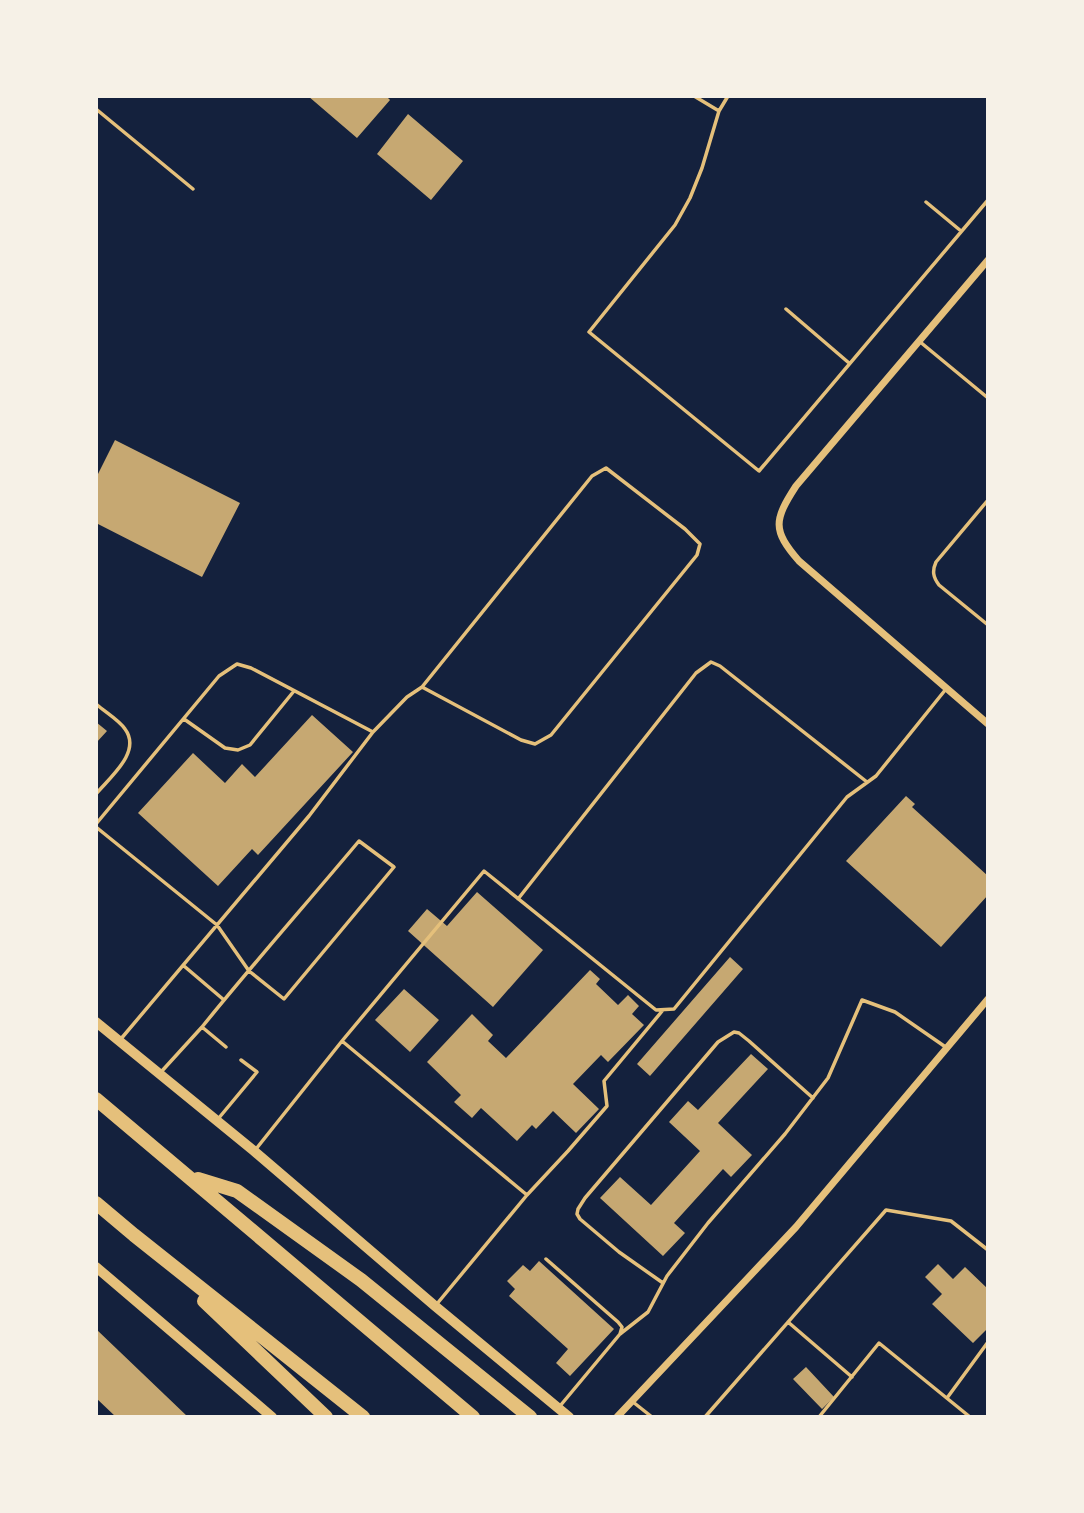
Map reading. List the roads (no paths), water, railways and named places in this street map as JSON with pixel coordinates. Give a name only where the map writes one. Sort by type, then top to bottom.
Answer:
[{"type":"highway","points":[[96,1099],[473,1417]]},
{"type":"highway","points":[[190,1177],[237,1191],[361,1280],[530,1417]]},
{"type":"highway","points":[[96,1202],[363,1417]]},
{"type":"highway","points":[[134,1235],[326,1417]]},
{"type":"main road","points":[[96,1022],[254,1151],[569,1417]]},
{"type":"main road","points":[[96,1267],[272,1417]]},
{"type":"street","points":[[986,720],[799,561],[786,546],[779,532],[779,518],[796,486],[988,260]]},
{"type":"street","points":[[617,1417],[796,1227],[988,999]]},
{"type":"lane","points":[[694,96],[719,111]]},
{"type":"lane","points":[[728,96],[719,111],[690,198],[675,225],[589,332],[759,471],[988,200]]},
{"type":"lane","points":[[96,109],[193,189]]},
{"type":"lane","points":[[926,202],[961,232]]},
{"type":"lane","points":[[786,309],[849,363]]},
{"type":"lane","points":[[919,341],[988,398]]},
{"type":"lane","points":[[119,1041],[309,816],[373,732],[407,697],[422,687],[592,476],[606,468],[685,529],[700,544],[697,555],[551,735],[536,744],[521,740],[422,687]]},
{"type":"lane","points":[[988,500],[936,562],[933,570],[934,579],[939,585],[988,625]]},
{"type":"lane","points":[[518,899],[696,673],[711,662],[720,666],[867,782]]},
{"type":"lane","points":[[159,1074],[202,1027],[224,1000],[249,971],[359,841],[394,867],[284,999],[249,971],[217,925],[96,825],[219,676],[237,664],[251,668],[373,732]]},
{"type":"lane","points":[[254,1151],[484,871],[656,1010],[674,1009],[847,797],[876,776],[947,688]]},
{"type":"lane","points":[[184,719],[225,748],[238,750],[250,745],[294,691]]},
{"type":"lane","points":[[96,704],[125,729],[131,741],[128,757],[96,793]]},
{"type":"lane","points":[[184,966],[224,1000]]},
{"type":"lane","points":[[558,1407],[620,1334],[648,1312],[667,1276],[828,1078],[862,1000],[895,1012],[947,1048]]},
{"type":"lane","points":[[435,1306],[527,1195],[607,1107],[604,1081],[663,1010]]},
{"type":"lane","points":[[202,1027],[226,1047]]},
{"type":"lane","points":[[663,1283],[619,1252],[580,1219],[578,1209],[585,1198],[718,1042],[734,1032],[749,1041],[813,1098]]},
{"type":"lane","points":[[342,1041],[527,1195]]},
{"type":"lane","points":[[217,1121],[257,1072],[241,1060]]},
{"type":"lane","points":[[705,1417],[886,1210],[951,1221],[988,1250]]},
{"type":"lane","points":[[546,1259],[618,1322],[622,1328],[620,1334]]},
{"type":"lane","points":[[788,1322],[852,1377]]},
{"type":"lane","points":[[947,1398],[988,1342]]},
{"type":"lane","points":[[819,1417],[878,1343],[970,1417]]},
{"type":"lane","points":[[631,1401],[652,1417]]}]
